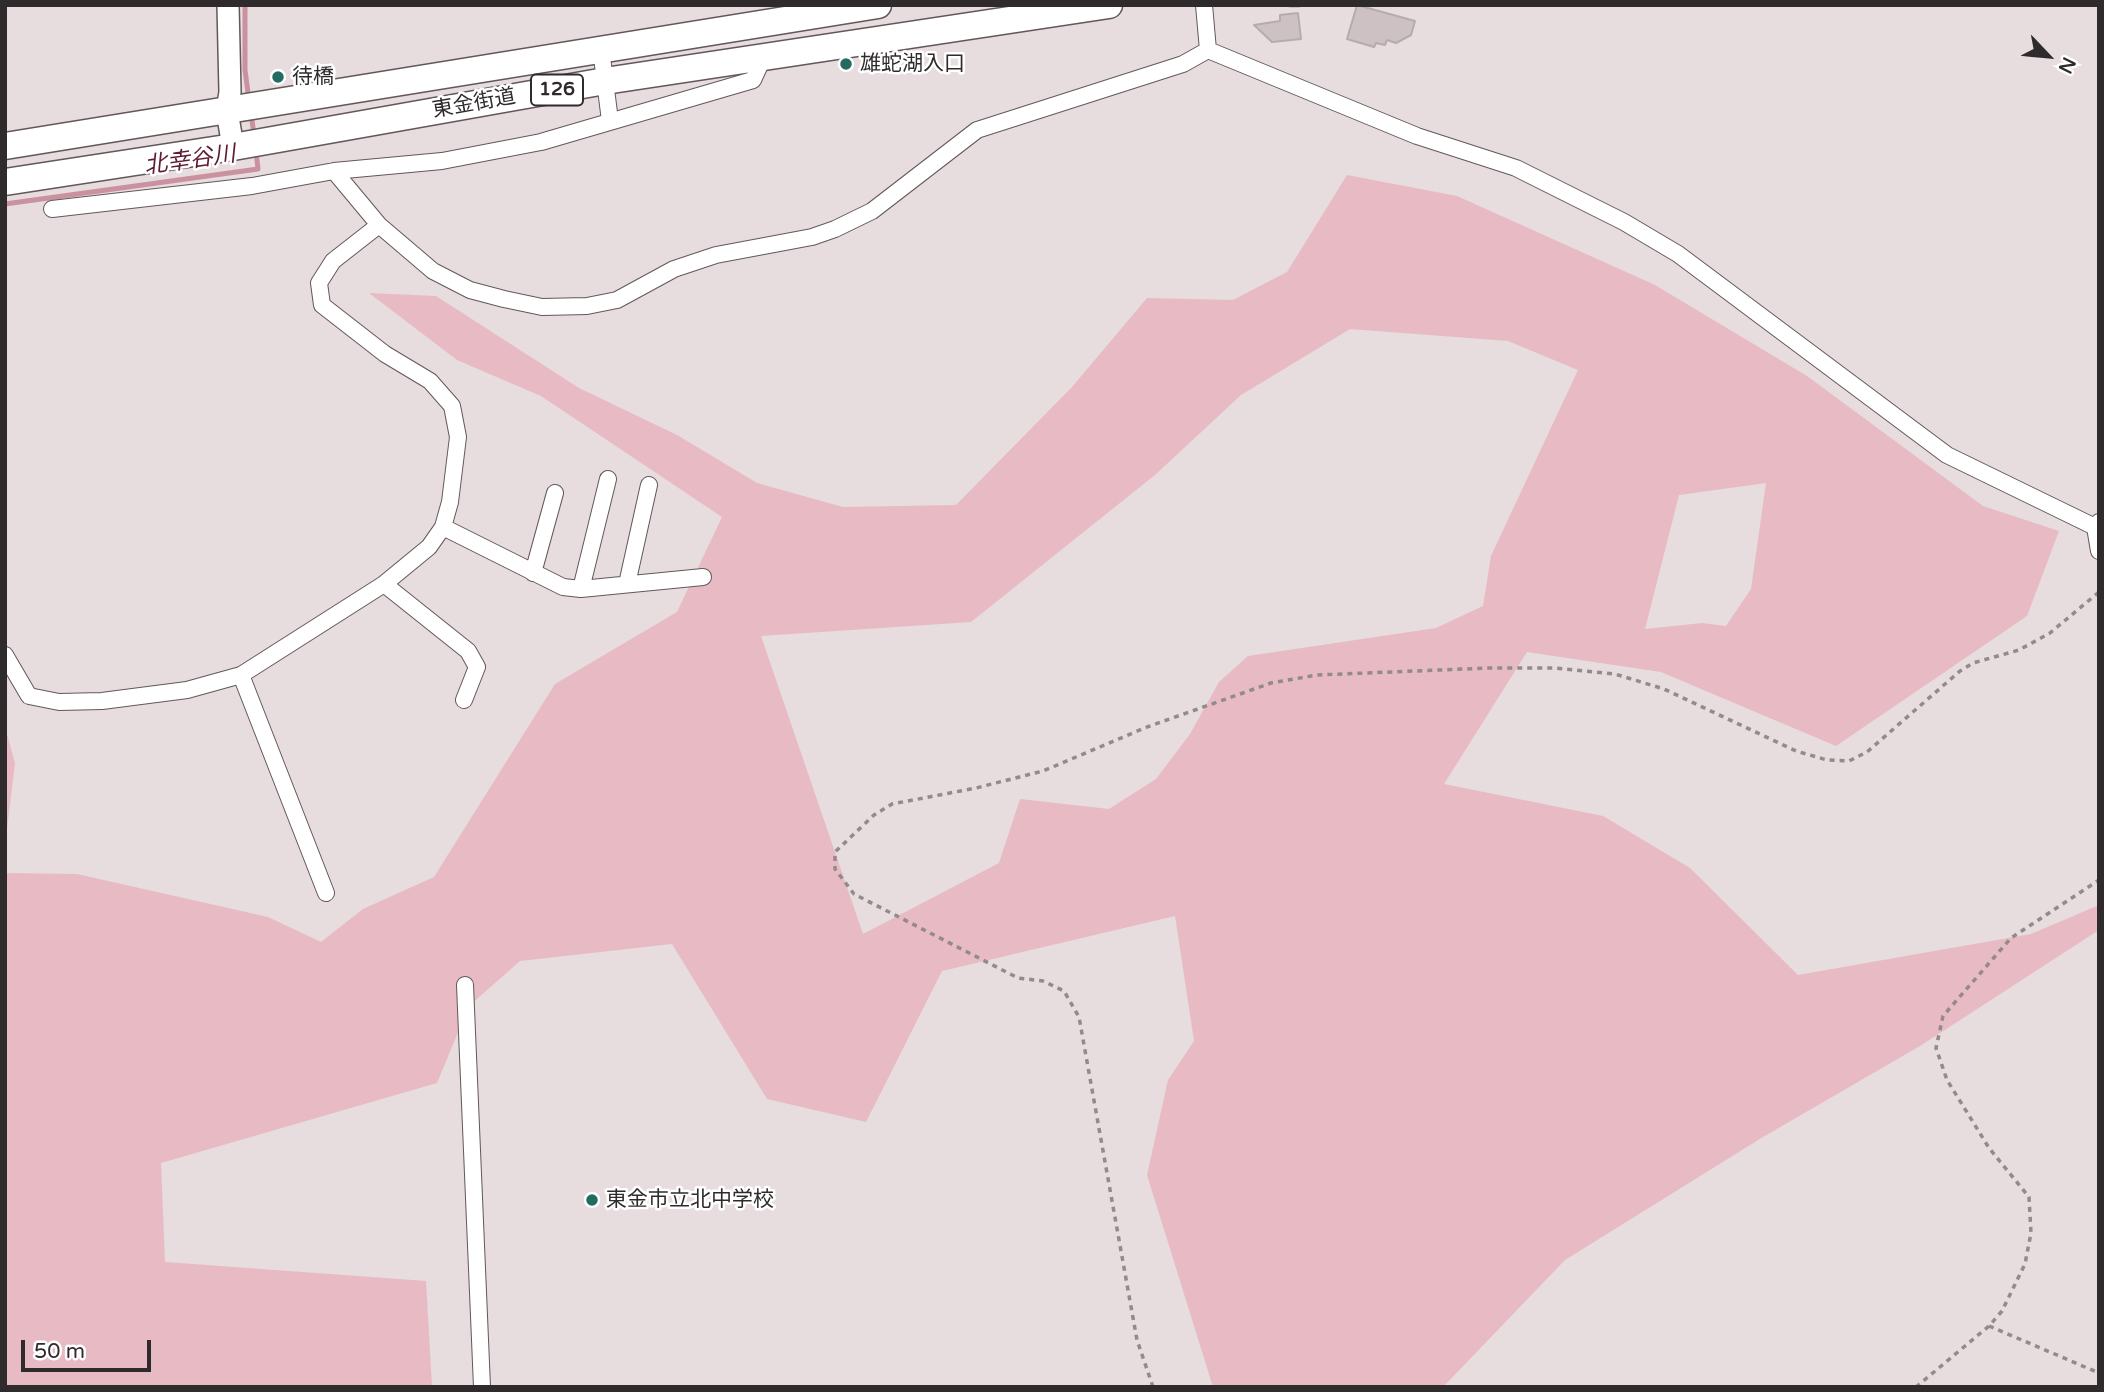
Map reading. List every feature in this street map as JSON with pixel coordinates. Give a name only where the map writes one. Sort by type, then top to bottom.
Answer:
[{"type":"highway","name":"東金街道","points":[[5,146],[878,5]]},
{"type":"highway","name":"東金街道","points":[[5,182],[233,147],[605,81],[1109,5]]},
{"type":"street","points":[[228,5],[230,92],[227,111],[233,147]]},
{"type":"street","points":[[1204,5],[1208,50]]},
{"type":"street","points":[[601,49],[610,121]]},
{"type":"street","points":[[334,171],[379,225],[433,271],[470,290],[542,307],[587,306],[617,300],[674,269],[716,255],[812,237],[835,229],[872,211],[977,130],[1183,64],[1208,50]]},
{"type":"street","points":[[1208,50],[1417,136],[1516,168],[1624,222],[1678,254],[1947,455],[2097,525],[2099,551]]},
{"type":"street","points":[[52,209],[252,186],[334,171],[442,161],[541,142],[752,80],[764,56]]},
{"type":"street","points":[[5,655],[29,696],[59,702],[102,701],[187,690],[241,675],[384,584],[429,547],[443,527],[450,502],[458,438],[453,406],[430,381],[385,354],[321,305],[319,283],[333,261],[379,225]]},
{"type":"street","points":[[581,589],[608,479]]},
{"type":"street","points":[[627,584],[649,485]]},
{"type":"street","points":[[533,573],[555,494]]},
{"type":"street","points":[[443,527],[563,587],[581,589],[703,577]]},
{"type":"street","points":[[384,584],[468,651],[477,667],[464,700]]},
{"type":"street","points":[[241,675],[326,893]]},
{"type":"street","points":[[465,985],[482,1387]]},
{"type":"path","points":[[1153,1387],[1137,1340],[1079,1017],[1064,991],[1043,981],[1018,978],[854,894],[835,869],[835,852],[874,815],[892,804],[1043,771],[1147,727],[1270,683],[1317,676],[1489,668],[1555,668],[1615,674],[1664,689],[1796,751],[1826,760],[1849,761],[1867,752],[1960,671],[1973,663],[2019,650],[2050,633],[2099,592]]},
{"type":"path","points":[[1916,1387],[1989,1326],[2002,1311],[2025,1264],[2031,1233],[2029,1197],[1989,1148],[1947,1080],[1936,1048],[1943,1016],[2011,938],[2099,880]]},
{"type":"path","points":[[1989,1326],[2099,1373]]},
{"type":"shaded area","points":[[1347,175],[1457,196],[1655,285],[1807,376],[1983,506],[2059,531],[2027,616],[1836,746],[1661,672],[1527,652],[1444,784],[1603,816],[1690,868],[1798,975],[2031,934],[2099,905],[2099,930],[1920,1046],[1763,1137],[1565,1260],[1443,1387],[1213,1387],[1147,1175],[1168,1080],[1194,1041],[1175,916],[942,971],[866,1122],[767,1099],[672,944],[520,961],[469,1006],[437,1083],[161,1163],[165,1262],[426,1281],[432,1387],[5,1387],[5,873],[77,874],[268,917],[321,942],[363,909],[434,877],[555,684],[677,612],[722,517],[541,396],[457,360],[369,293],[436,296],[579,388],[677,435],[757,483],[843,507],[956,505],[1072,387],[1147,298],[1233,300],[1287,272]],"holes":[[[1350,329],[1508,341],[1578,370],[1491,556],[1483,606],[1436,628],[1248,656],[1219,682],[1190,734],[1156,779],[1109,809],[1020,799],[999,863],[863,934],[761,636],[971,622],[1155,475],[1241,395]],[[1766,483],[1751,589],[1726,626],[1702,623],[1645,629],[1679,495]]]},
{"type":"shaded area","points":[[5,727],[15,763],[5,845]]},
{"type":"building","points":[[1357,5],[1415,21],[1411,35],[1396,43],[1387,40],[1385,45],[1376,43],[1374,47],[1347,39]]},
{"type":"building","points":[[1298,13],[1301,39],[1272,42],[1254,25],[1280,21],[1280,15]]},
{"type":"waterway","name":"北幸谷川","points":[[245,5],[245,70],[249,100]]},
{"type":"waterway","points":[[1290,5],[1299,5]]},
{"type":"waterway","name":"北幸谷川","points":[[251,113],[254,135]]},
{"type":"waterway","name":"北幸谷川","points":[[5,204],[258,169],[256,151]]},
{"type":"place","name":"雄蛇湖入口","points":[[846,64]]},
{"type":"place","name":"待橋","points":[[278,77]]},
{"type":"place","name":"東金市立北中学校","points":[[592,1200]]}]
